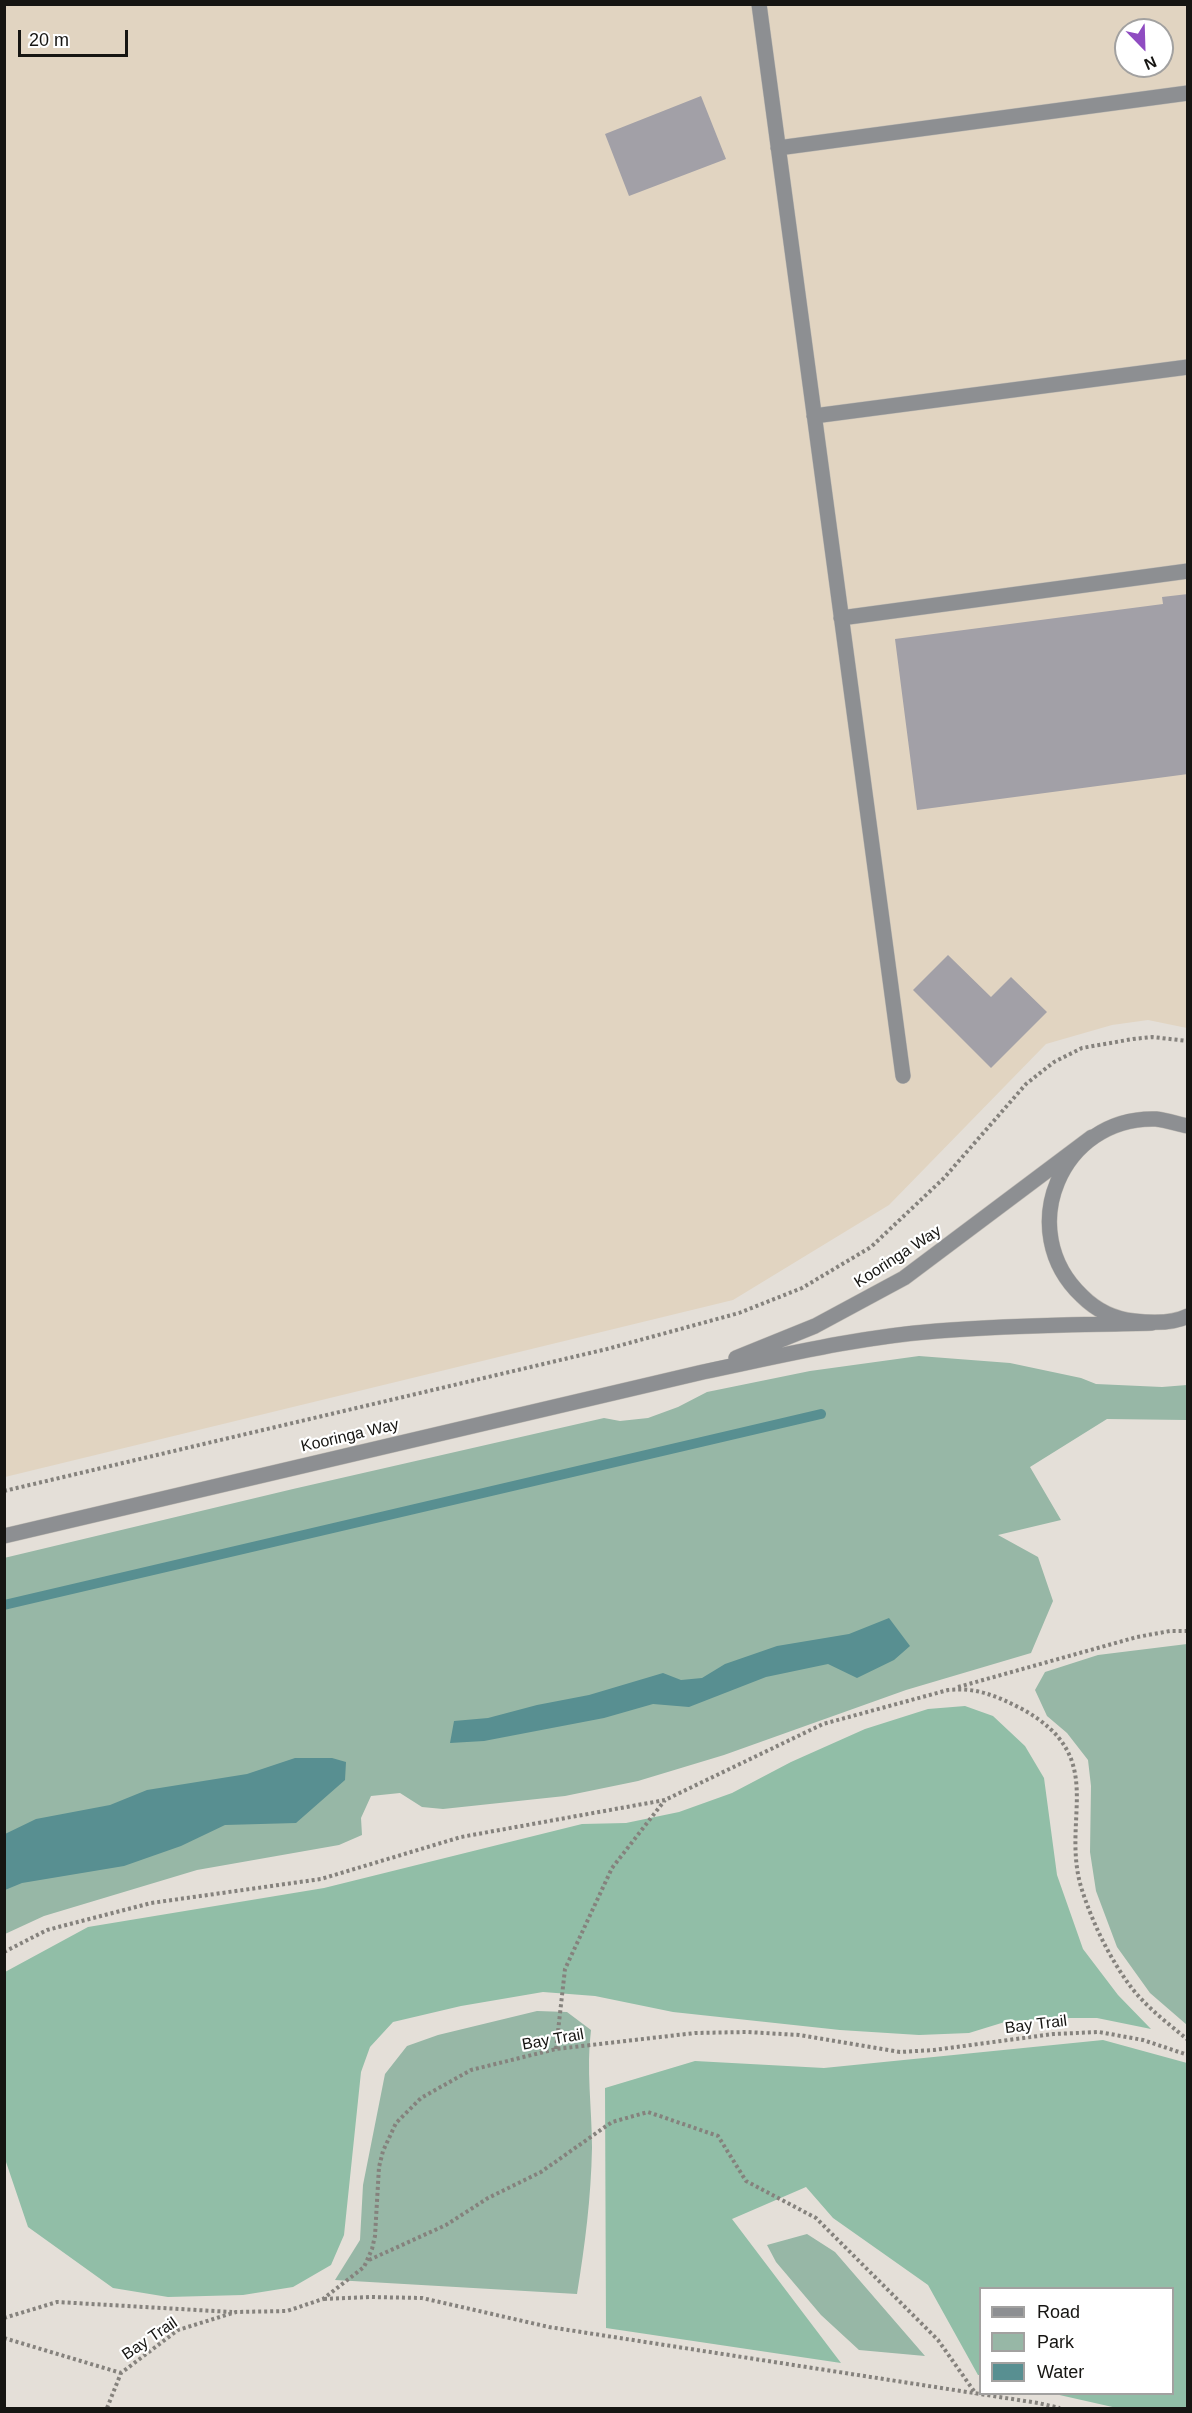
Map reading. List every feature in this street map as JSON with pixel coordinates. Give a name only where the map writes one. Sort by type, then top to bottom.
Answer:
[{"type":"street","points":[[759,4],[903,1076]]},
{"type":"street","points":[[778,148],[1188,93]]},
{"type":"street","points":[[814,416],[1188,367]]},
{"type":"street","points":[[841,618],[1188,571]]},
{"type":"street","points":[[1188,1126],[1157,1119],[1123,1123],[1092,1137],[1068,1161],[1053,1191],[1048,1224],[1054,1258],[1070,1285],[1093,1306],[1121,1319],[1152,1323],[1188,1316]]},
{"type":"street","name":"Kooringa Way","points":[[703,1372],[815,1326],[904,1278],[1092,1137]]},
{"type":"street","name":"Kooringa Way","points":[[4,1536],[703,1372],[818,1348],[918,1333],[992,1328],[1152,1323]]},
{"type":"path","points":[[4,1491],[607,1349],[740,1313],[802,1288],[871,1246],[944,1178],[1026,1084],[1054,1062],[1082,1048],[1122,1040],[1152,1037],[1188,1041]]},
{"type":"path","points":[[4,1952],[47,1930],[151,1903],[321,1879],[461,1837],[665,1800],[823,1724],[1137,1636],[1188,1631]]},
{"type":"path","points":[[948,1690],[966,1688],[982,1691],[1010,1702],[1043,1724],[1063,1743],[1075,1770],[1078,1786],[1076,1854],[1081,1887],[1089,1911],[1102,1939],[1131,1988],[1188,2040]]},
{"type":"path","points":[[556,2049],[565,1969],[612,1868],[665,1800]]},
{"type":"path","name":"Bay Trail","points":[[107,2409],[122,2373],[178,2330],[236,2312],[287,2311],[323,2299],[364,2266],[375,2236],[379,2167],[383,2151],[396,2122],[407,2110],[437,2087],[471,2070],[556,2049],[671,2035],[747,2032],[799,2036],[900,2052],[917,2052],[1053,2034],[1099,2032],[1143,2040],[1188,2055]]},
{"type":"path","points":[[368,2260],[446,2225],[488,2198],[541,2172],[612,2122],[648,2112],[718,2136],[747,2181],[816,2218],[938,2340],[976,2394]]},
{"type":"path","points":[[323,2299],[422,2298],[549,2327],[979,2394]]},
{"type":"path","points":[[4,2318],[57,2302],[236,2312]]},
{"type":"path","points":[[4,2338],[122,2373]]},
{"type":"path","points":[[983,2395],[1038,2403],[1060,2409]]},
{"type":"shaded area","points":[[4,5],[1187,5],[1187,1028],[1148,1020],[1112,1025],[1046,1044],[889,1205],[733,1300],[5,1477]]},
{"type":"green space","points":[[919,1356],[1010,1363],[1081,1378],[1096,1384],[1162,1387],[1187,1385],[1187,1423],[1186,1420],[1107,1419],[1030,1467],[1061,1520],[998,1535],[1038,1557],[1053,1601],[1031,1653],[906,1690],[724,1755],[638,1781],[565,1796],[443,1809],[422,1807],[400,1793],[371,1796],[361,1818],[362,1835],[339,1845],[197,1870],[44,1916],[5,1934],[4,1558],[604,1418],[620,1421],[648,1418],[678,1407],[707,1392],[810,1371]]},
{"type":"green space","points":[[1188,1644],[1187,2025],[1150,1993],[1117,1947],[1096,1891],[1090,1852],[1091,1786],[1088,1760],[1067,1733],[1047,1716],[1035,1690],[1045,1672],[1098,1655]]},
{"type":"green space","points":[[965,1706],[993,1716],[1025,1746],[1044,1778],[1057,1875],[1083,1949],[1118,1995],[1151,2029],[1097,2018],[1070,2018],[1008,2021],[969,2033],[919,2035],[840,2030],[673,2012],[595,1996],[543,1992],[461,2006],[393,2022],[370,2047],[361,2072],[344,2235],[331,2265],[293,2287],[243,2295],[168,2297],[113,2288],[28,2227],[5,2159],[5,1972],[88,1927],[324,1888],[582,1824],[626,1823],[679,1812],[732,1793],[791,1762],[865,1729],[928,1709]]},
{"type":"green space","points":[[537,2011],[567,2012],[591,2030],[589,2059],[591,2167],[583,2258],[577,2294],[335,2280],[360,2240],[363,2185],[385,2074],[407,2046],[438,2035]]},
{"type":"green space","points":[[1103,2040],[1187,2063],[1187,2408],[1117,2408],[1059,2395],[1174,2395],[1174,2287],[979,2287],[978,2375],[928,2285],[833,2218],[806,2187],[732,2219],[841,2363],[606,2328],[605,2088],[695,2061],[824,2068]]},
{"type":"green space","points":[[807,2234],[835,2252],[925,2356],[859,2350],[821,2315],[776,2262],[767,2245]]},
{"type":"water","points":[[889,1618],[910,1646],[894,1660],[857,1678],[828,1664],[766,1677],[689,1707],[653,1704],[604,1718],[484,1741],[450,1743],[454,1721],[488,1718],[589,1695],[663,1673],[681,1680],[702,1678],[725,1664],[777,1646],[849,1634]]},
{"type":"water","points":[[295,1758],[332,1758],[346,1762],[345,1780],[296,1823],[225,1825],[181,1846],[124,1866],[22,1883],[5,1890],[5,1834],[36,1819],[110,1805],[147,1790],[247,1774]]},
{"type":"building","points":[[701,96],[726,159],[629,196],[605,134]]},
{"type":"building","points":[[1188,594],[1188,774],[917,810],[895,639],[1163,604],[1162,597]]},
{"type":"building","points":[[948,955],[991,997],[1011,977],[1047,1012],[991,1068],[913,990]]},
{"type":"waterway","points":[[4,1605],[821,1414]]}]
